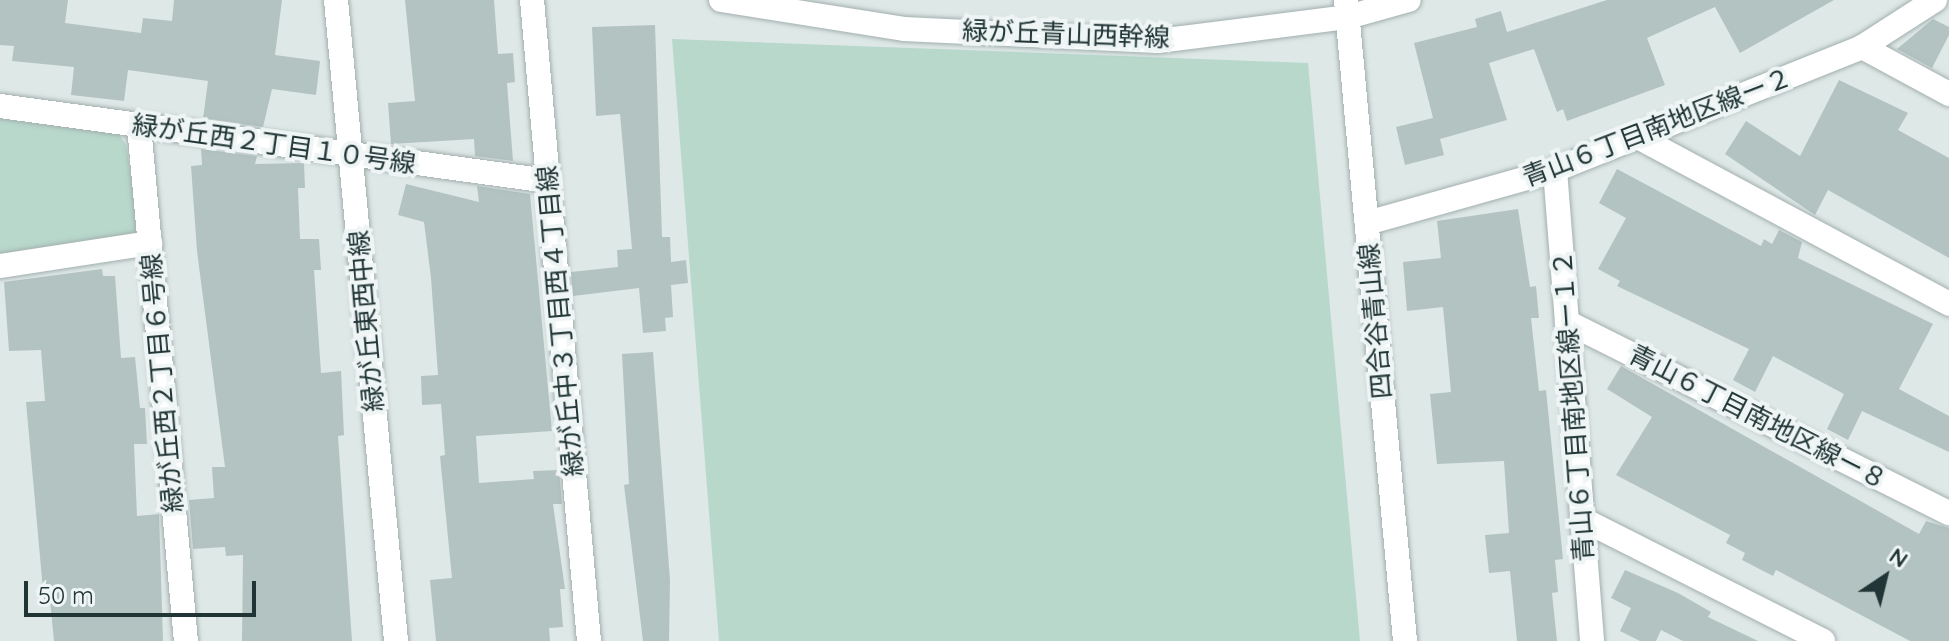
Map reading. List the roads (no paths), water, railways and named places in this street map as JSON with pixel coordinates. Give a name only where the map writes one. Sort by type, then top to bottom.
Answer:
[{"type":"street","name":"緑が丘東西中線","points":[[336,0],[396,641]]},
{"type":"street","name":"緑が丘中３丁目西４丁目線","points":[[532,0],[589,641]]},
{"type":"street","name":"緑が丘青山西幹線","points":[[721,0],[904,29],[1158,41],[1409,0]]},
{"type":"street","name":"青山６丁目南地区線ー２","points":[[1367,223],[1555,170],[1862,47],[1935,0]]},
{"type":"street","name":"四合谷青山線","points":[[1347,9],[1405,641]]},
{"type":"street","points":[[1862,47],[1949,94]]},
{"type":"street","name":"緑が丘西２丁目１０号線","points":[[0,106],[548,181]]},
{"type":"street","name":"緑が丘西２丁目６号線","points":[[139,126],[186,641]]},
{"type":"street","points":[[1638,137],[1949,304]]},
{"type":"street","name":"青山６丁目南地区線ー１２","points":[[1555,170],[1592,641]]},
{"type":"street","points":[[0,266],[150,243]]},
{"type":"street","name":"青山６丁目南地区線ー８","points":[[1567,322],[1949,513]]},
{"type":"street","points":[[1582,519],[1823,641]]}]
